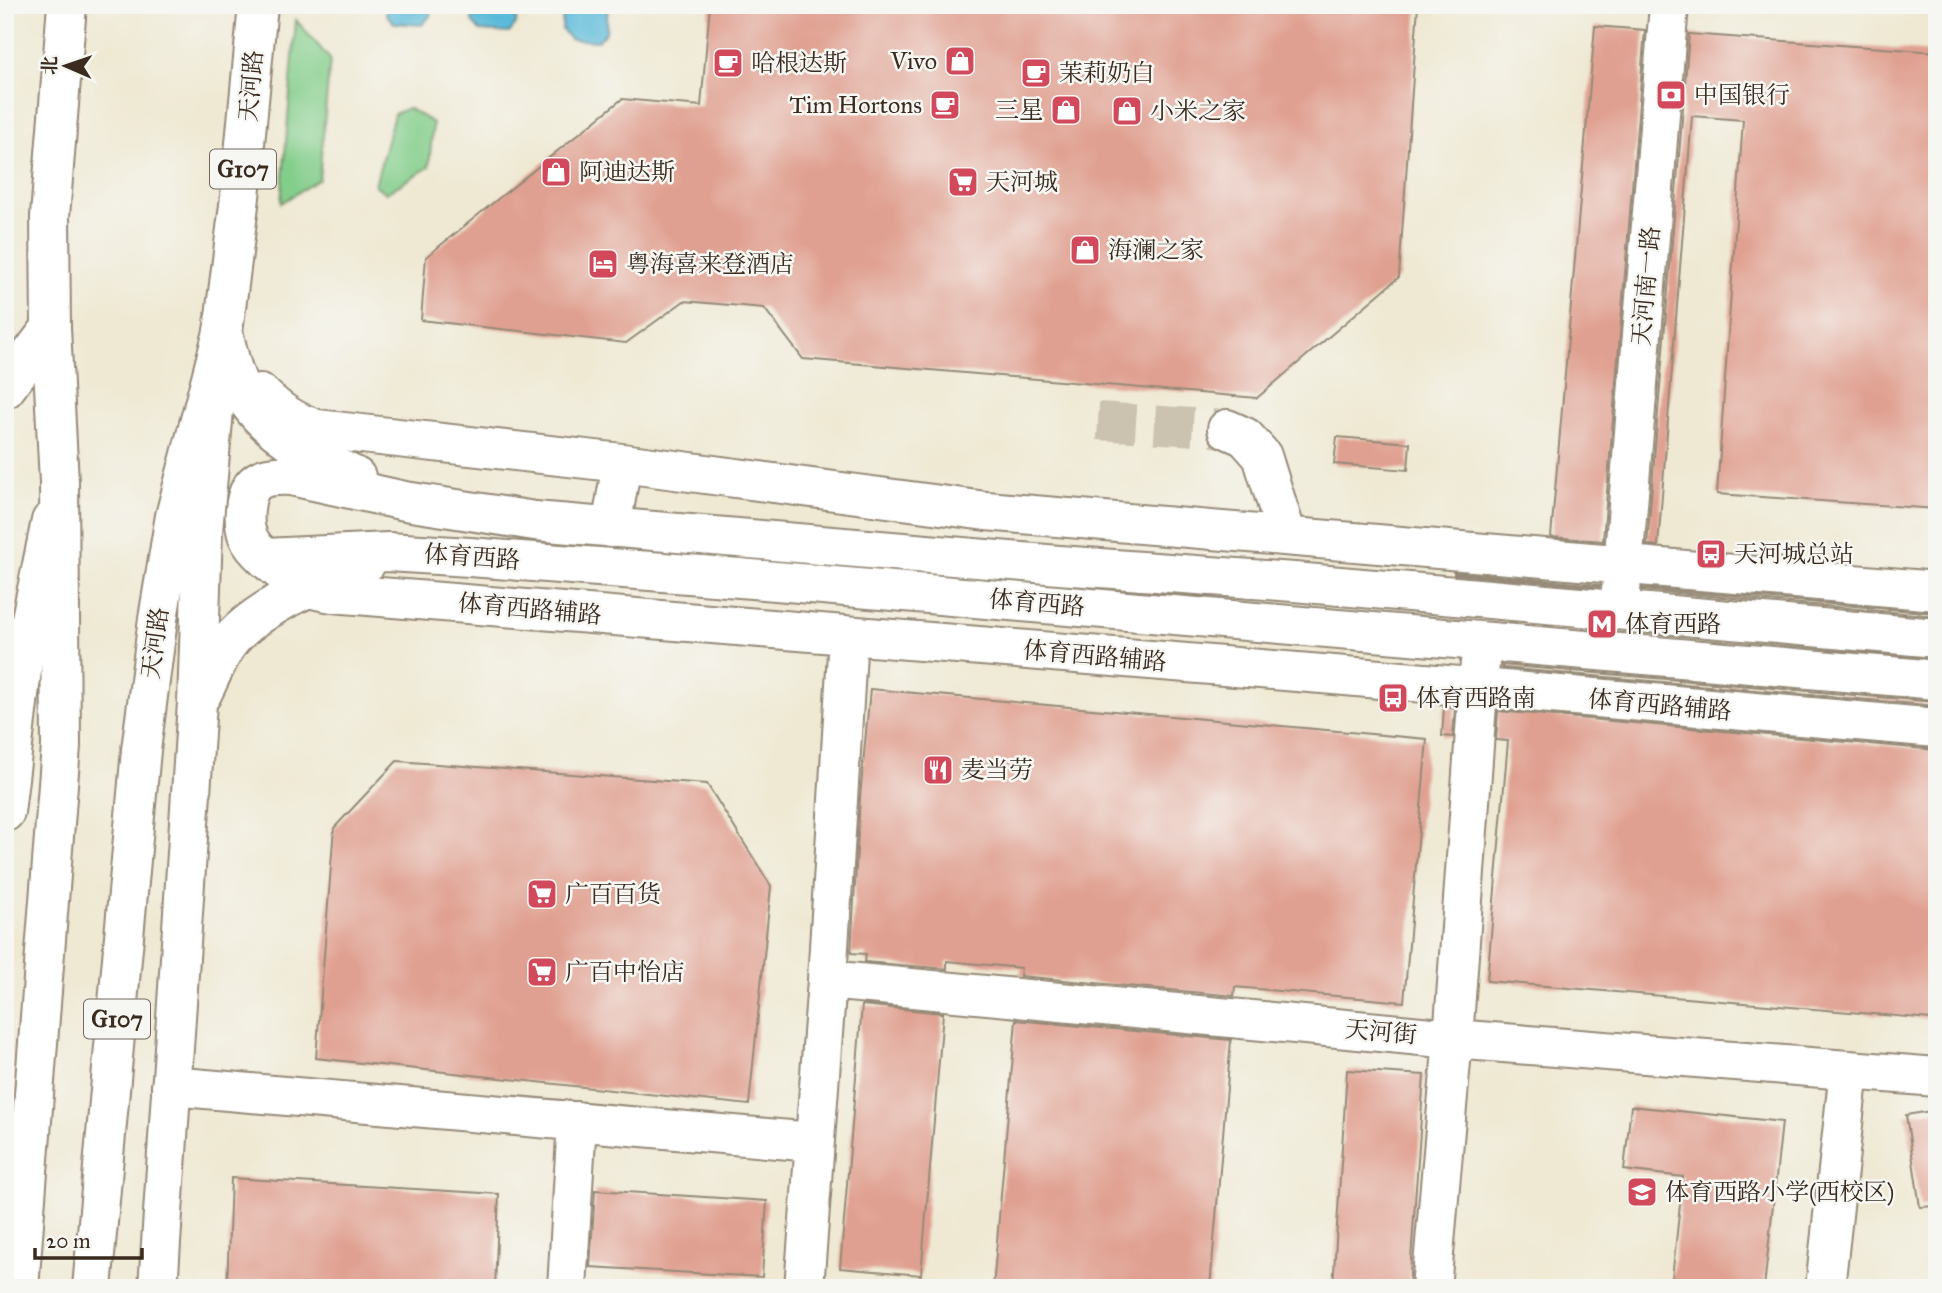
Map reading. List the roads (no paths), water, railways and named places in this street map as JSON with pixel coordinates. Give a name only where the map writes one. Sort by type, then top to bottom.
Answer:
[{"type":"main road","points":[[19,1288],[61,746],[59,482],[51,328],[50,216],[67,5]]},
{"type":"main road","name":"天河路","points":[[92,1288],[141,750],[175,516],[223,331],[240,197],[258,5]]},
{"type":"main road","name":"天河南一路","points":[[1619,611],[1669,5]]},
{"type":"main road","points":[[5,389],[51,328]]},
{"type":"main road","points":[[223,331],[240,368],[271,404],[298,424],[337,432],[622,463],[986,512],[1937,591]]},
{"type":"main road","points":[[223,331],[232,369],[240,387],[250,404],[277,431],[334,466],[405,501]]},
{"type":"main road","points":[[158,1288],[197,703],[203,531],[223,331]]},
{"type":"main road","points":[[1227,429],[1245,437],[1262,456],[1287,536]]},
{"type":"main road","points":[[611,527],[622,463]]},
{"type":"main road","name":"体育西路辅路","points":[[405,501],[291,476],[274,475],[261,478],[251,486],[246,498],[245,534],[252,546],[286,577],[306,589],[332,593],[1937,729]]},
{"type":"main road","points":[[5,812],[12,640],[59,482]]},
{"type":"main road","name":"体育西路","points":[[405,501],[535,521],[1294,582],[1937,638]]},
{"type":"main road","points":[[197,703],[228,644],[255,618],[306,589],[388,552]]},
{"type":"main road","name":"体育西路","points":[[265,558],[388,552],[740,578],[1937,680]]},
{"type":"main road","points":[[804,1288],[827,980],[848,636]]},
{"type":"main road","points":[[12,640],[61,746]]},
{"type":"main road","points":[[1431,1288],[1453,1039],[1481,642]]},
{"type":"main road","name":"天河街","points":[[827,980],[1453,1039],[1937,1077]]},
{"type":"main road","points":[[1825,1288],[1849,1070]]},
{"type":"main road","points":[[171,1086],[814,1142]]},
{"type":"main road","points":[[567,1288],[577,1121]]},
{"type":"water","points":[[386,5],[431,5],[430,16],[422,25],[394,23],[386,14]]},
{"type":"water","points":[[473,5],[518,5],[516,24],[509,33],[480,31],[472,22]]},
{"type":"water","points":[[563,5],[608,5],[606,32],[598,41],[570,39],[562,30]]},
{"type":"tunnel","points":[[1098,421],[1227,429]]},
{"type":"place","name":"Vivo","points":[[960,61]]},
{"type":"place","name":"哈根达斯","points":[[728,63]]},
{"type":"place","name":"茉莉奶白","points":[[1036,73]]},
{"type":"place","name":"中国银行","points":[[1671,95]]},
{"type":"place","name":"Tim Hortons","points":[[945,105]]},
{"type":"place","name":"三星","points":[[1066,110]]},
{"type":"place","name":"小米之家","points":[[1127,111]]},
{"type":"place","name":"阿迪达斯","points":[[556,172]]},
{"type":"place","name":"天河城","points":[[963,182]]},
{"type":"place","name":"海澜之家","points":[[1085,250]]},
{"type":"place","name":"粤海喜来登酒店","points":[[603,264]]},
{"type":"place","name":"天河城总站","points":[[1711,554]]},
{"type":"place","name":"体育西路","points":[[1602,624]]},
{"type":"place","name":"体育西路南","points":[[1393,698]]},
{"type":"place","name":"麦当劳","points":[[938,770]]},
{"type":"place","name":"广百百货","points":[[542,894]]},
{"type":"place","name":"广百中怡店","points":[[542,972]]},
{"type":"place","name":"体育西路小学(西校区)","points":[[1642,1192]]}]
